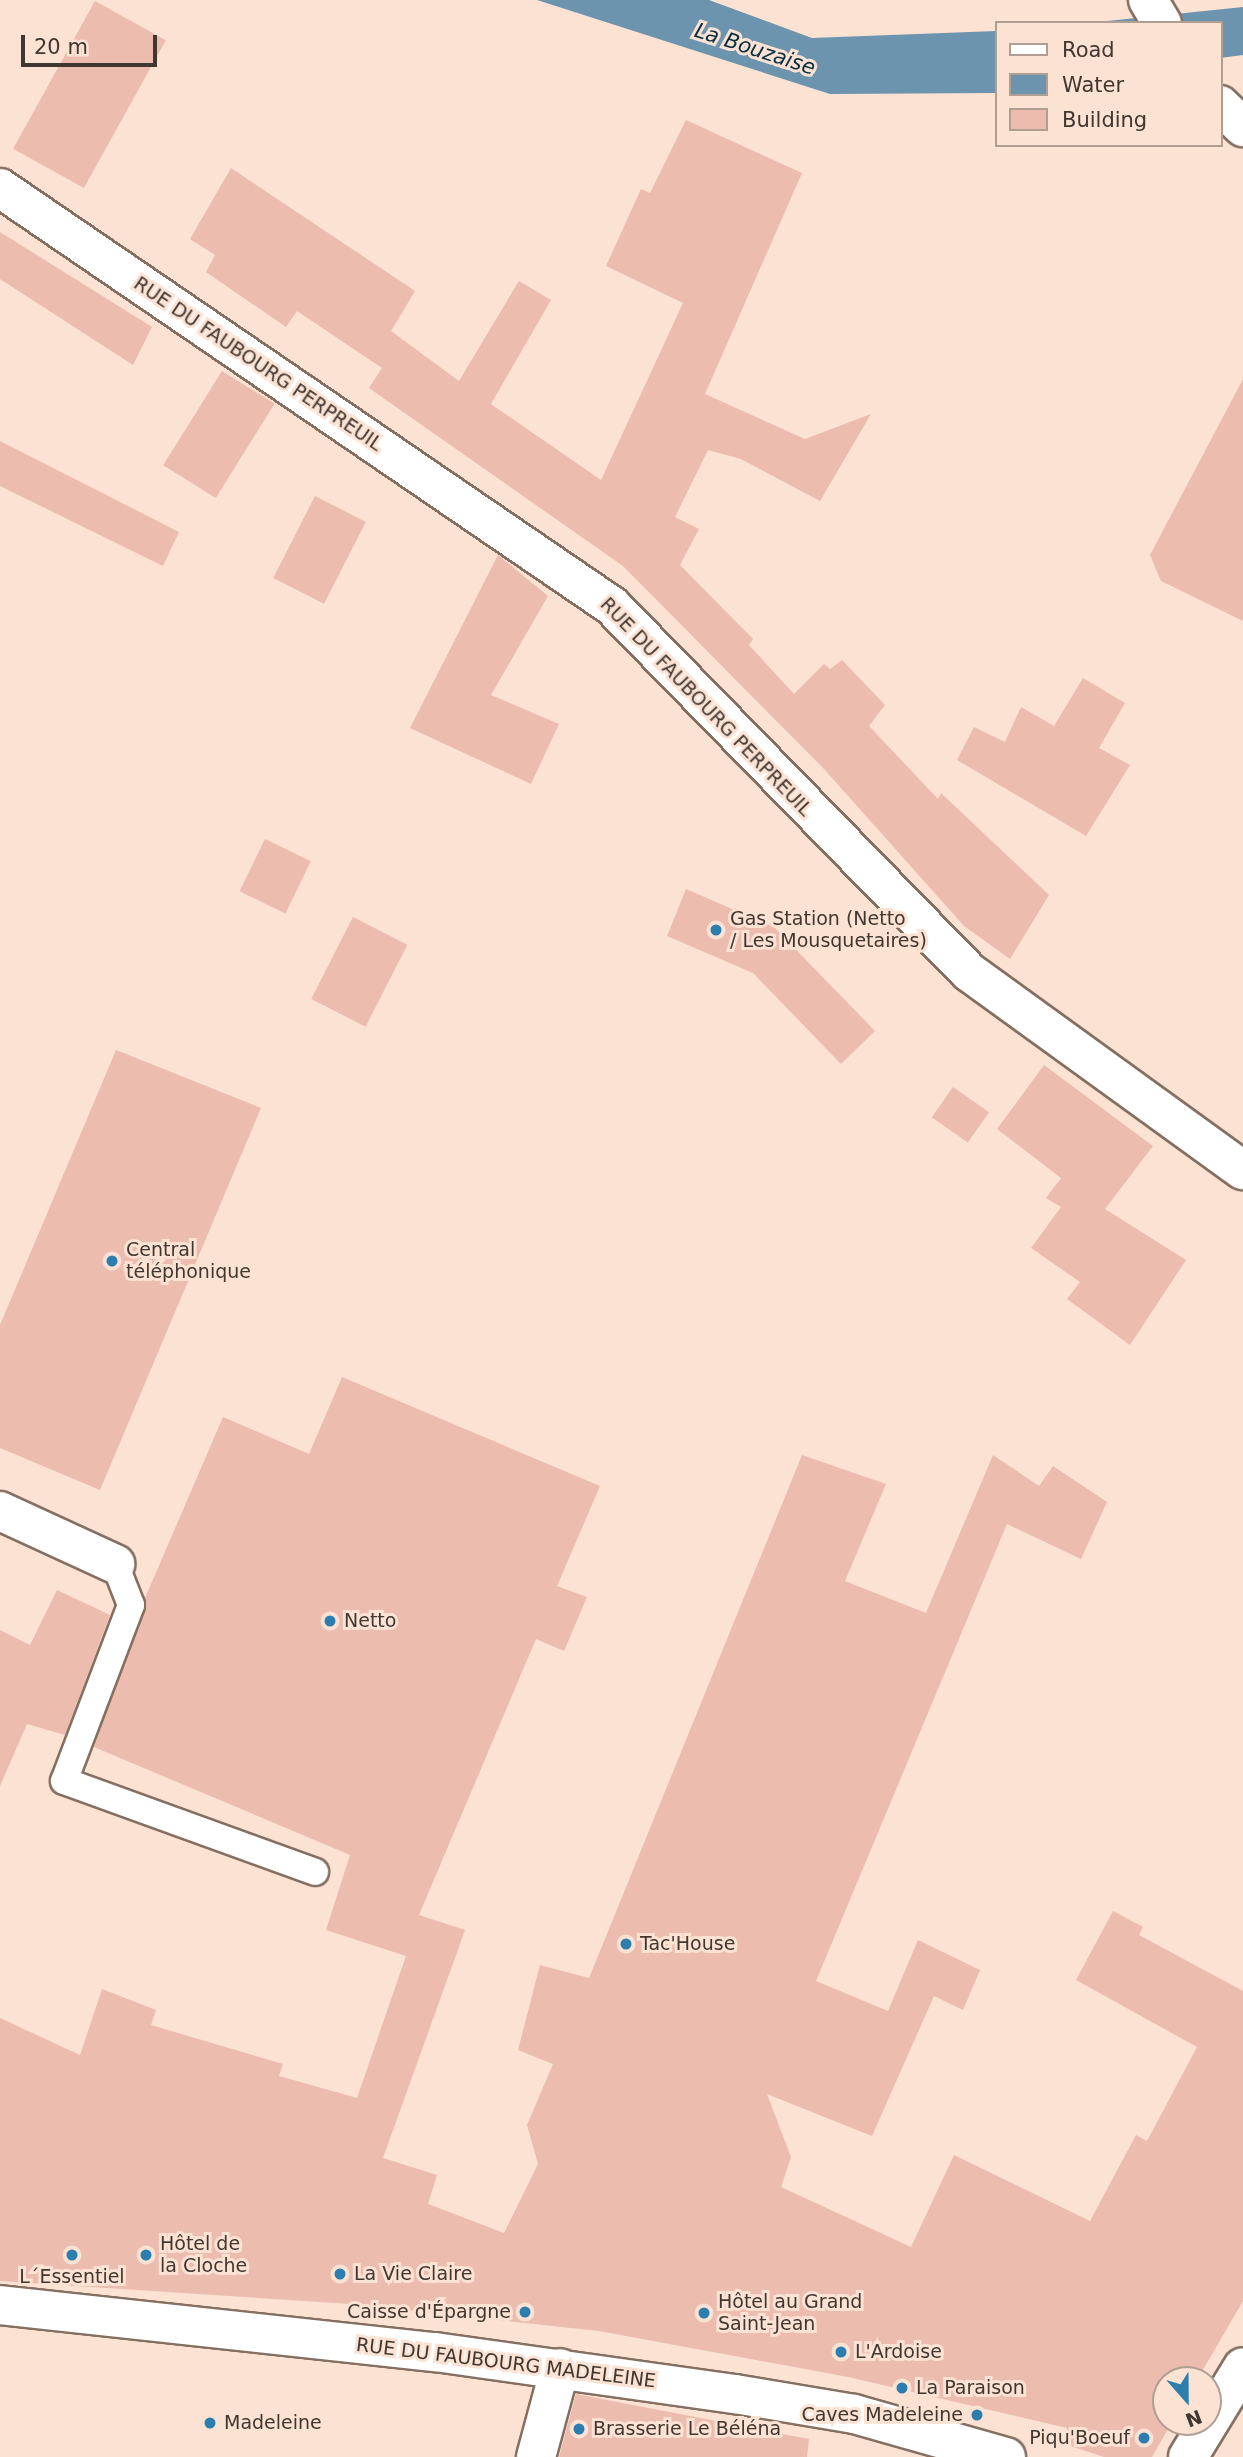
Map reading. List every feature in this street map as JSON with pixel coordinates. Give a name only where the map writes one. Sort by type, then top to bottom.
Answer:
[{"type":"main road","points":[[1148,0],[1161,21]]},
{"type":"main road","points":[[1222,107],[1243,127]]},
{"type":"main road","name":"RUE DU FAUBOURG PERPREUIL","points":[[0,188],[612,606],[969,972],[1243,1170]]},
{"type":"main road","points":[[0,1511],[115,1564]]},
{"type":"main road","name":"RUE DU FAUBOURG MADELEINE","points":[[0,2305],[561,2368],[854,2414],[1006,2457]]},
{"type":"main road","points":[[1188,2457],[1243,2367]]},
{"type":"main road","points":[[536,2457],[561,2368]]},
{"type":"lane","points":[[115,1564],[131,1605],[64,1781],[315,1872]]},
{"type":"water","name":"La Bouzaise","points":[[537,0],[709,0],[812,38],[995,31],[995,93],[830,94]]},
{"type":"water","points":[[1243,7],[1243,55],[1222,58],[1222,21],[1107,21]]},
{"type":"building","points":[[95,1],[166,40],[84,188],[13,149]]},
{"type":"building","points":[[686,120],[802,173],[705,394],[805,439],[871,414],[820,501],[741,459],[708,450],[675,517],[699,529],[680,565],[753,639],[749,645],[794,694],[824,664],[830,669],[842,660],[885,705],[869,726],[938,799],[941,793],[1049,895],[1010,959],[964,926],[824,769],[623,566],[369,388],[382,368],[297,311],[286,327],[206,272],[215,255],[190,239],[231,168],[415,291],[391,331],[459,381],[519,281],[551,300],[491,404],[601,480],[683,303],[606,266],[641,189],[650,193]]},
{"type":"building","points":[[0,232],[152,327],[133,365],[0,279]]},
{"type":"building","points":[[222,371],[275,404],[216,498],[163,465]]},
{"type":"building","points":[[1243,379],[1243,621],[1161,581],[1150,555]]},
{"type":"building","points":[[0,441],[179,532],[163,566],[0,486]]},
{"type":"building","points":[[315,496],[366,522],[324,604],[273,578]]},
{"type":"building","points":[[498,555],[548,596],[491,695],[559,724],[531,784],[410,728]]},
{"type":"building","points":[[1083,678],[1125,703],[1099,748],[1130,765],[1086,836],[957,760],[974,727],[1005,742],[1021,707],[1054,726]]},
{"type":"building","points":[[265,839],[311,861],[285,913],[240,891]]},
{"type":"building","points":[[686,889],[774,927],[875,1031],[841,1064],[753,973],[667,936]]},
{"type":"building","points":[[353,917],[407,945],[366,1027],[311,999]]},
{"type":"building","name":"Central téléphonique","points":[[116,1050],[261,1108],[100,1490],[0,1448],[0,1325]]},
{"type":"building","points":[[1044,1065],[1153,1146],[1105,1209],[1186,1260],[1130,1345],[1067,1299],[1080,1282],[1031,1248],[1061,1207],[1046,1198],[1061,1178],[997,1129]]},
{"type":"building","points":[[953,1087],[989,1112],[968,1143],[932,1117]]},
{"type":"building","points":[[342,1377],[600,1486],[557,1586],[587,1597],[564,1651],[536,1639],[419,1915],[465,1930],[383,2158],[437,2175],[428,2204],[504,2233],[538,2164],[527,2125],[553,2064],[518,2050],[540,1965],[589,1978],[802,1455],[886,1484],[845,1581],[926,1613],[993,1455],[1039,1486],[1053,1466],[1107,1502],[1081,1559],[1007,1524],[816,1981],[888,2011],[918,1940],[980,1970],[963,2010],[934,1996],[872,2136],[767,2094],[791,2157],[781,2187],[911,2247],[954,2155],[1090,2221],[1136,2135],[1147,2141],[1197,2047],[1076,1980],[1113,1911],[1143,1927],[1139,1935],[1243,1991],[1243,2301],[1205,2366],[1152,2366],[1152,2436],[1164,2436],[1152,2457],[1104,2457],[1064,2444],[1067,2428],[848,2377],[599,2331],[350,2304],[0,2281],[0,2018],[80,2055],[102,1989],[156,2010],[151,2025],[283,2064],[279,2076],[357,2098],[406,1956],[326,1930],[350,1855],[94,1747],[145,1598],[223,1417],[309,1454]]},
{"type":"building","points":[[57,1590],[110,1615],[65,1735],[27,1724],[0,1786],[0,1630],[30,1645]]},
{"type":"building","points":[[576,2394],[809,2439],[807,2457],[559,2457]]},
{"type":"place","name":"Gas Station (Netto / Les Mousquetaires)","points":[[716,930]]},
{"type":"place","name":"Central téléphonique","points":[[112,1261]]},
{"type":"place","name":"Netto","points":[[330,1621]]},
{"type":"place","name":"Tac'House","points":[[626,1944]]},
{"type":"place","name":"L´Essentiel","points":[[72,2255]]},
{"type":"place","name":"Hôtel de la Cloche","points":[[146,2255]]},
{"type":"place","name":"La Vie Claire","points":[[340,2274]]},
{"type":"place","name":"Caisse d'Épargne","points":[[525,2312]]},
{"type":"place","name":"Hôtel au Grand Saint-Jean","points":[[704,2313]]},
{"type":"place","name":"L'Ardoise","points":[[841,2352]]},
{"type":"place","name":"La Paraison","points":[[902,2388]]},
{"type":"place","name":"Caves Madeleine","points":[[977,2415]]},
{"type":"place","name":"Madeleine","points":[[210,2423]]},
{"type":"place","name":"Brasserie Le Béléna","points":[[579,2429]]},
{"type":"place","name":"Piqu'Boeuf","points":[[1144,2438]]}]
